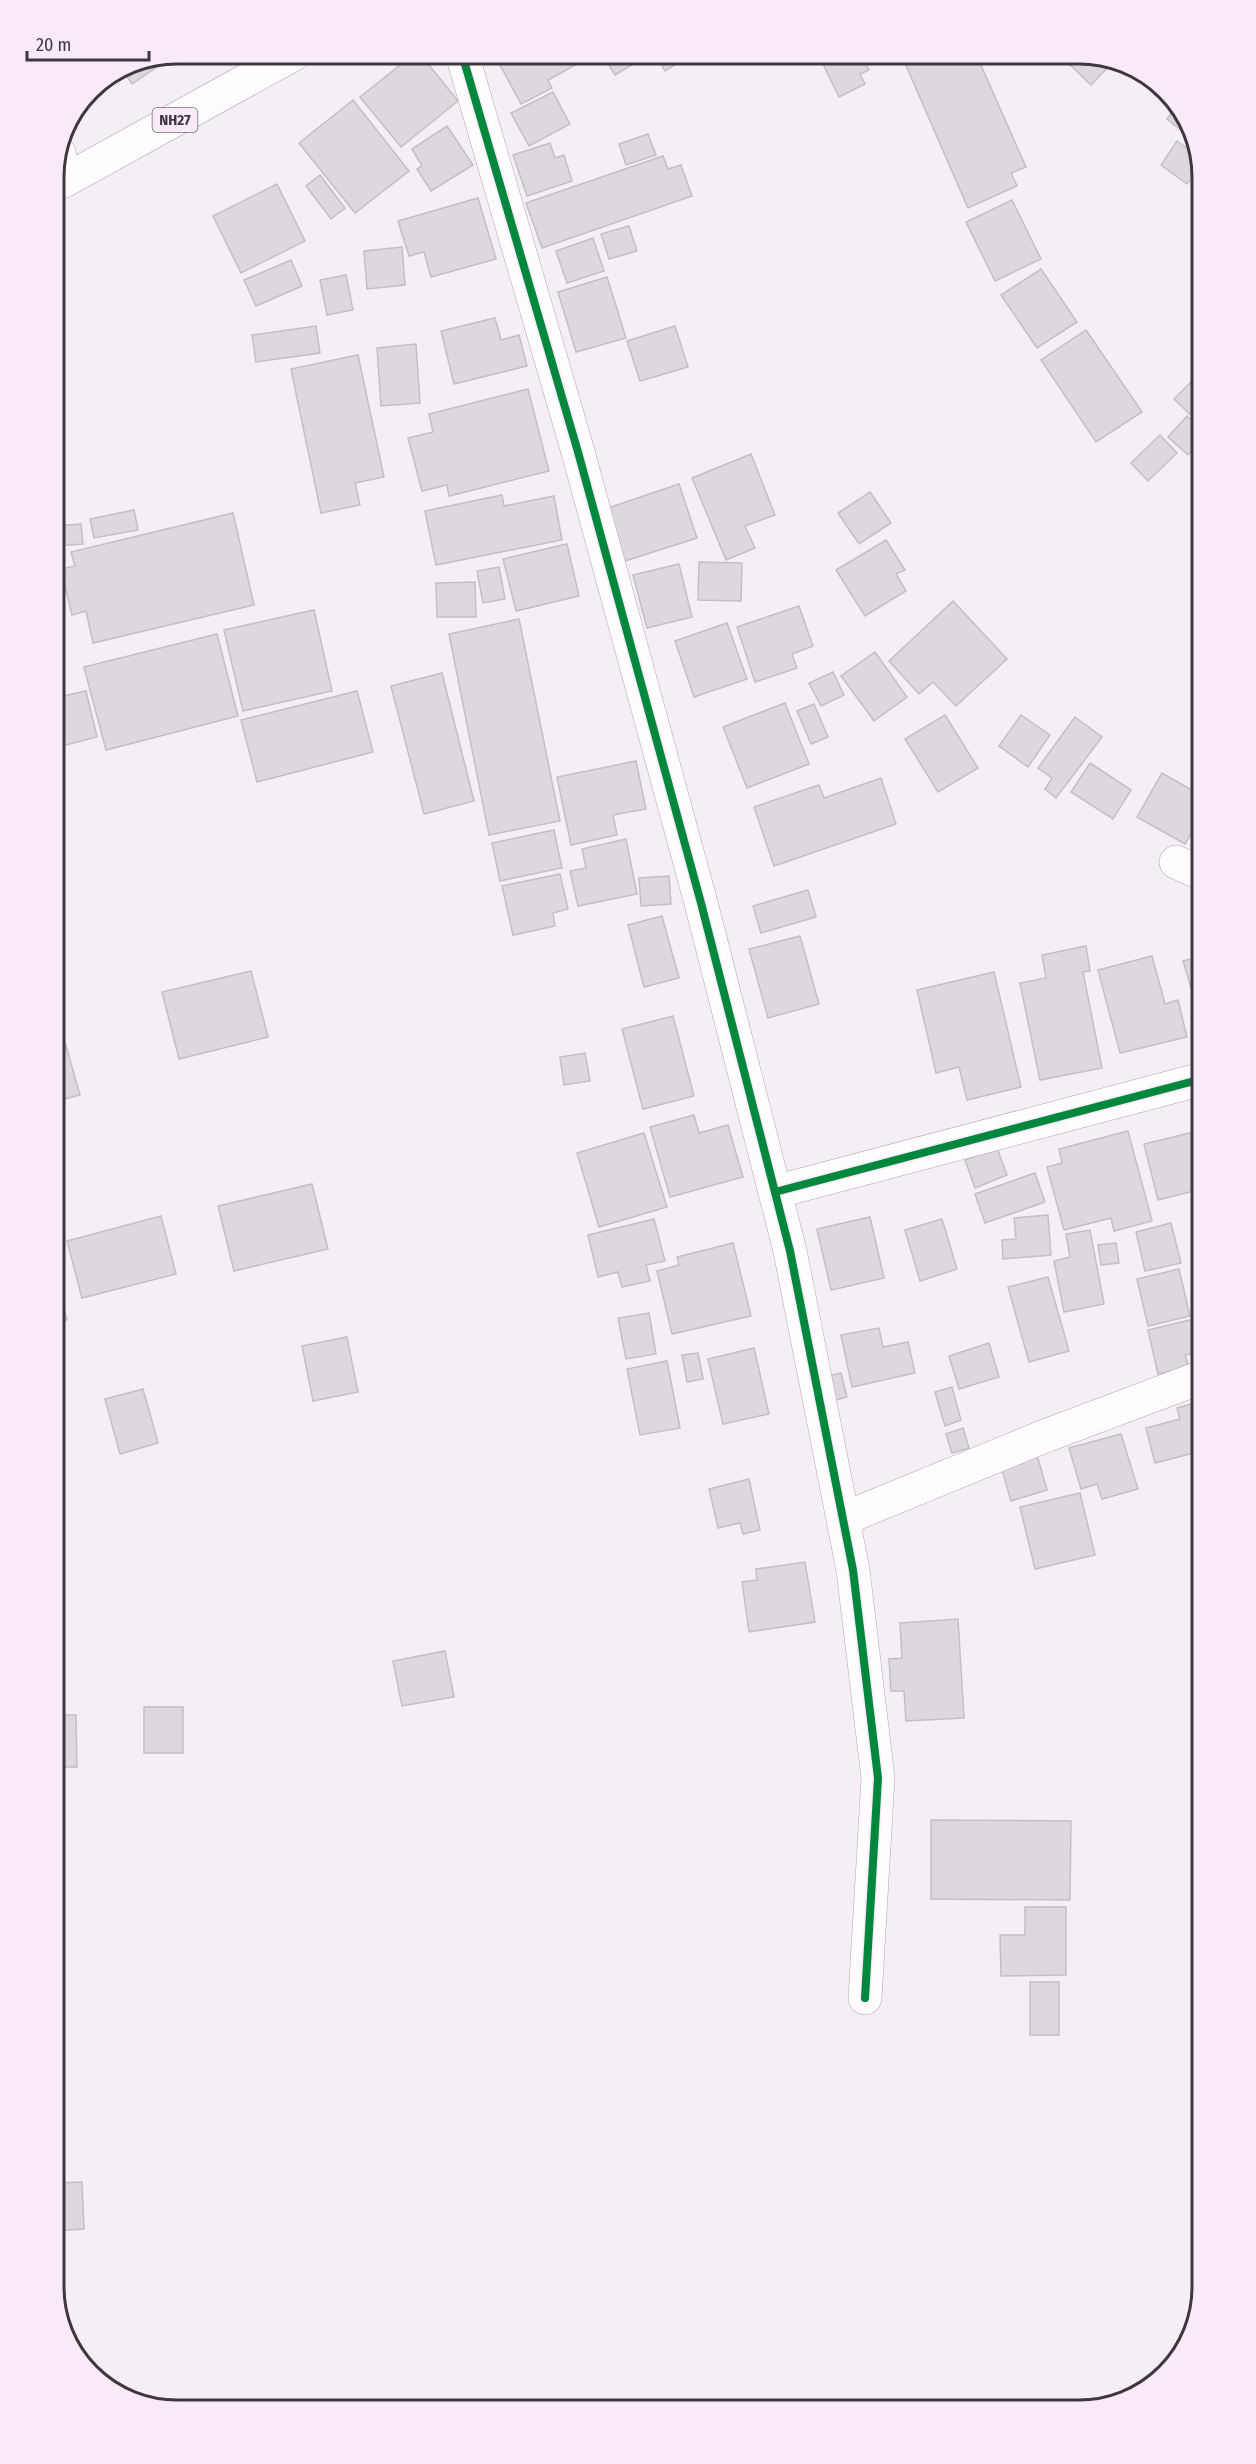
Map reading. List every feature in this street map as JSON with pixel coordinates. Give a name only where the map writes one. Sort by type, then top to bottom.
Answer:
[{"type":"main road","name":"NH27","points":[[65,169],[274,64]]},
{"type":"main road","points":[[465,64],[593,510],[701,903],[790,1251],[854,1570],[878,1778],[865,1998]]},
{"type":"main road","points":[[774,1192],[1192,1082]]},
{"type":"main road","points":[[843,1519],[1045,1436],[1192,1381]]},
{"type":"building","points":[[401,64],[428,64],[458,101],[401,147],[360,97]]},
{"type":"building","points":[[500,64],[576,64],[548,80],[552,88],[521,104]]},
{"type":"building","points":[[608,64],[632,65],[615,75]]},
{"type":"building","points":[[661,65],[676,65],[665,71]]},
{"type":"building","points":[[823,65],[866,65],[869,70],[860,74],[865,84],[839,97]]},
{"type":"building","points":[[906,65],[981,65],[1026,167],[1011,173],[1017,186],[968,208]]},
{"type":"building","points":[[1070,65],[1107,68],[1091,85]]},
{"type":"building","points":[[159,66],[132,84],[127,76]]},
{"type":"building","points":[[553,92],[570,124],[529,146],[511,113]]},
{"type":"building","points":[[353,100],[409,171],[355,213],[299,143]]},
{"type":"building","points":[[1171,114],[1181,130],[1167,119]]},
{"type":"building","points":[[447,126],[473,165],[431,191],[417,169],[422,166],[412,149]]},
{"type":"building","points":[[648,134],[656,155],[626,165],[619,144]]},
{"type":"building","points":[[1177,141],[1188,149],[1192,177],[1187,184],[1161,165]]},
{"type":"building","points":[[550,143],[555,158],[564,155],[572,181],[527,196],[513,155]]},
{"type":"building","points":[[663,156],[668,169],[681,165],[692,196],[542,248],[526,203]]},
{"type":"building","points":[[320,175],[345,208],[331,219],[306,186]]},
{"type":"building","points":[[277,184],[305,241],[241,273],[213,216]]},
{"type":"building","points":[[478,198],[496,259],[431,277],[424,252],[409,256],[398,221]]},
{"type":"building","points":[[1012,200],[1041,259],[995,281],[966,222]]},
{"type":"building","points":[[629,226],[637,251],[609,259],[601,234]]},
{"type":"building","points":[[593,238],[604,271],[567,283],[556,251]]},
{"type":"building","points":[[402,247],[405,285],[367,289],[364,251]]},
{"type":"building","points":[[291,260],[302,286],[256,306],[244,280]]},
{"type":"building","points":[[1041,269],[1077,322],[1037,348],[1001,295]]},
{"type":"building","points":[[346,275],[353,310],[327,315],[320,280]]},
{"type":"building","points":[[607,277],[626,338],[576,352],[558,292]]},
{"type":"building","points":[[495,318],[501,340],[519,335],[527,366],[454,384],[441,331]]},
{"type":"building","points":[[316,326],[320,353],[256,362],[252,335]]},
{"type":"building","points":[[675,326],[688,367],[640,381],[627,341]]},
{"type":"building","points":[[1086,330],[1142,412],[1096,442],[1041,360]]},
{"type":"building","points":[[416,344],[420,403],[381,406],[377,348]]},
{"type":"building","points":[[358,355],[384,477],[355,483],[360,505],[321,513],[291,369]]},
{"type":"building","points":[[1192,381],[1192,416],[1174,399]]},
{"type":"building","points":[[528,389],[549,471],[449,496],[447,485],[422,491],[408,438],[433,432],[429,414]]},
{"type":"building","points":[[1187,416],[1192,421],[1192,451],[1188,455],[1168,437]]},
{"type":"building","points":[[1160,435],[1177,453],[1148,481],[1131,463]]},
{"type":"building","points":[[751,454],[775,515],[745,526],[755,548],[726,560],[692,478]]},
{"type":"building","points":[[679,484],[697,538],[622,562],[605,509]]},
{"type":"building","points":[[870,492],[891,523],[859,544],[838,513]]},
{"type":"building","points":[[502,495],[504,506],[554,496],[562,540],[436,565],[425,511]]},
{"type":"building","points":[[134,510],[138,530],[94,538],[90,519]]},
{"type":"building","points":[[233,513],[254,605],[93,643],[86,611],[72,615],[65,585],[65,568],[75,566],[71,552]]},
{"type":"building","points":[[81,524],[83,544],[65,545],[65,525]]},
{"type":"building","points":[[886,540],[905,570],[896,574],[906,591],[865,616],[836,570]]},
{"type":"building","points":[[567,544],[579,596],[516,611],[503,559]]},
{"type":"building","points":[[699,562],[742,563],[741,601],[698,600]]},
{"type":"building","points":[[679,564],[692,617],[647,628],[633,575]]},
{"type":"building","points":[[499,567],[505,599],[483,603],[477,571]]},
{"type":"building","points":[[475,582],[476,617],[437,617],[436,583]]},
{"type":"building","points":[[953,601],[1007,659],[956,706],[933,682],[919,694],[889,661]]},
{"type":"building","points":[[799,606],[813,646],[792,654],[797,668],[755,682],[737,627]]},
{"type":"building","points":[[314,610],[332,691],[243,711],[224,630]]},
{"type":"building","points":[[519,619],[560,821],[489,835],[449,634]]},
{"type":"building","points":[[727,623],[747,679],[694,697],[675,641]]},
{"type":"building","points":[[217,634],[238,716],[106,750],[84,667]]},
{"type":"building","points":[[875,652],[907,697],[874,721],[841,676]]},
{"type":"building","points":[[833,672],[844,695],[821,706],[809,683]]},
{"type":"building","points":[[442,673],[474,801],[424,814],[391,686]]},
{"type":"building","points":[[86,691],[97,737],[65,745],[65,696]]},
{"type":"building","points":[[357,691],[373,752],[257,782],[241,720]]},
{"type":"building","points":[[785,703],[809,764],[747,788],[723,727]]},
{"type":"building","points":[[814,704],[828,737],[811,744],[797,711]]},
{"type":"building","points":[[945,715],[978,768],[938,792],[905,739]]},
{"type":"building","points":[[1021,715],[1050,735],[1028,767],[999,746]]},
{"type":"building","points":[[1075,717],[1102,737],[1056,798],[1045,789],[1052,778],[1038,768]]},
{"type":"building","points":[[636,761],[646,809],[613,815],[617,835],[571,845],[557,777]]},
{"type":"building","points":[[1090,763],[1131,790],[1113,819],[1071,792]]},
{"type":"building","points":[[1162,773],[1192,790],[1192,832],[1185,844],[1137,817]]},
{"type":"building","points":[[881,778],[896,824],[774,866],[754,807],[819,785],[824,798]]},
{"type":"building","points":[[554,830],[562,868],[500,881],[492,843]]},
{"type":"building","points":[[626,839],[637,894],[578,906],[570,871],[586,868],[582,849]]},
{"type":"building","points":[[560,874],[568,909],[553,913],[555,926],[513,935],[502,886]]},
{"type":"building","points":[[669,876],[671,904],[641,906],[639,878]]},
{"type":"building","points":[[808,890],[816,917],[761,933],[753,906]]},
{"type":"building","points":[[662,916],[679,978],[644,987],[628,925]]},
{"type":"building","points":[[800,936],[819,1004],[768,1018],[749,949]]},
{"type":"building","points":[[1086,946],[1090,971],[1083,972],[1102,1068],[1040,1080],[1020,983],[1046,978],[1042,955]]},
{"type":"building","points":[[1152,956],[1165,1004],[1178,1000],[1187,1037],[1120,1053],[1098,970]]},
{"type":"building","points":[[1192,959],[1192,991],[1183,961]]},
{"type":"building","points":[[251,971],[268,1037],[179,1059],[162,992]]},
{"type":"building","points":[[994,972],[1021,1087],[967,1100],[959,1067],[936,1073],[917,990]]},
{"type":"building","points":[[673,1016],[694,1096],[643,1109],[622,1029]]},
{"type":"building","points":[[65,1041],[80,1095],[65,1099]]},
{"type":"building","points":[[585,1053],[590,1081],[564,1085],[560,1057]]},
{"type":"building","points":[[694,1115],[699,1133],[728,1125],[743,1177],[670,1197],[650,1127]]},
{"type":"building","points":[[1128,1131],[1152,1221],[1114,1231],[1111,1218],[1064,1230],[1047,1167],[1062,1163],[1059,1149]]},
{"type":"building","points":[[1192,1132],[1192,1192],[1158,1200],[1144,1144]]},
{"type":"building","points":[[644,1133],[667,1207],[599,1227],[577,1153]]},
{"type":"building","points":[[997,1148],[1007,1175],[975,1188],[965,1160]]},
{"type":"building","points":[[1035,1173],[1045,1202],[985,1223],[975,1194]]},
{"type":"building","points":[[312,1184],[328,1249],[234,1271],[218,1206]]},
{"type":"building","points":[[1048,1215],[1051,1255],[1003,1259],[1002,1240],[1016,1239],[1014,1218]]},
{"type":"building","points":[[161,1216],[176,1274],[82,1298],[67,1241]]},
{"type":"building","points":[[870,1217],[884,1278],[831,1290],[817,1229]]},
{"type":"building","points":[[654,1219],[665,1261],[646,1265],[650,1281],[622,1287],[618,1272],[598,1277],[588,1235]]},
{"type":"building","points":[[942,1219],[957,1269],[920,1281],[905,1230]]},
{"type":"building","points":[[1171,1223],[1181,1263],[1145,1271],[1136,1232]]},
{"type":"building","points":[[1090,1230],[1104,1304],[1064,1312],[1054,1261],[1070,1257],[1066,1234]]},
{"type":"building","points":[[733,1243],[751,1316],[672,1334],[657,1271],[679,1265],[677,1257]]},
{"type":"building","points":[[1116,1243],[1119,1263],[1101,1265],[1098,1245]]},
{"type":"building","points":[[1179,1269],[1190,1316],[1148,1326],[1137,1279]]},
{"type":"building","points":[[1048,1277],[1069,1351],[1029,1362],[1008,1287]]},
{"type":"building","points":[[649,1313],[656,1354],[626,1359],[618,1318]]},
{"type":"building","points":[[1192,1319],[1192,1353],[1185,1355],[1189,1367],[1158,1374],[1148,1330]]},
{"type":"building","points":[[879,1328],[883,1347],[908,1342],[915,1373],[852,1387],[841,1335]]},
{"type":"building","points":[[347,1337],[358,1392],[313,1401],[302,1346]]},
{"type":"building","points":[[989,1343],[999,1377],[959,1389],[949,1356]]},
{"type":"building","points":[[754,1348],[769,1414],[723,1424],[708,1359]]},
{"type":"building","points":[[698,1353],[703,1379],[687,1382],[682,1355]]},
{"type":"building","points":[[667,1361],[680,1428],[640,1435],[627,1369]]},
{"type":"building","points":[[841,1373],[847,1397],[833,1401],[828,1376]]},
{"type":"building","points":[[952,1387],[961,1420],[945,1426],[935,1392]]},
{"type":"building","points":[[143,1389],[158,1443],[120,1454],[105,1399]]},
{"type":"building","points":[[1192,1404],[1192,1454],[1155,1463],[1146,1428],[1180,1419],[1177,1408]]},
{"type":"building","points":[[963,1428],[969,1448],[952,1453],[946,1434]]},
{"type":"building","points":[[1121,1434],[1138,1489],[1102,1499],[1097,1484],[1081,1489],[1069,1448]]},
{"type":"building","points":[[1037,1455],[1047,1490],[1011,1501],[1001,1466]]},
{"type":"building","points":[[749,1479],[760,1530],[743,1534],[740,1523],[718,1528],[709,1489]]},
{"type":"building","points":[[1080,1493],[1095,1555],[1035,1569],[1020,1507]]},
{"type":"building","points":[[805,1562],[815,1622],[749,1632],[742,1582],[757,1580],[756,1569]]},
{"type":"building","points":[[958,1619],[964,1718],[906,1721],[904,1691],[891,1691],[889,1659],[902,1658],[900,1623]]},
{"type":"building","points":[[445,1651],[454,1697],[402,1706],[393,1661]]},
{"type":"building","points":[[144,1707],[183,1707],[183,1753],[144,1753]]},
{"type":"building","points":[[64,1715],[76,1715],[77,1767],[64,1767]]},
{"type":"building","points":[[931,1820],[1071,1821],[1070,1900],[931,1899]]},
{"type":"building","points":[[1025,1907],[1066,1907],[1066,1975],[1001,1976],[1000,1935],[1025,1935]]},
{"type":"building","points":[[1030,1982],[1059,1982],[1059,2035],[1030,2035]]},
{"type":"building","points":[[82,2182],[84,2229],[64,2230],[64,2183]]},
{"type":"cycle path","points":[[465,64],[578,452],[701,903],[790,1251],[853,1570],[878,1778],[865,1998]]},
{"type":"cycle path","points":[[775,1192],[1192,1082]]}]
